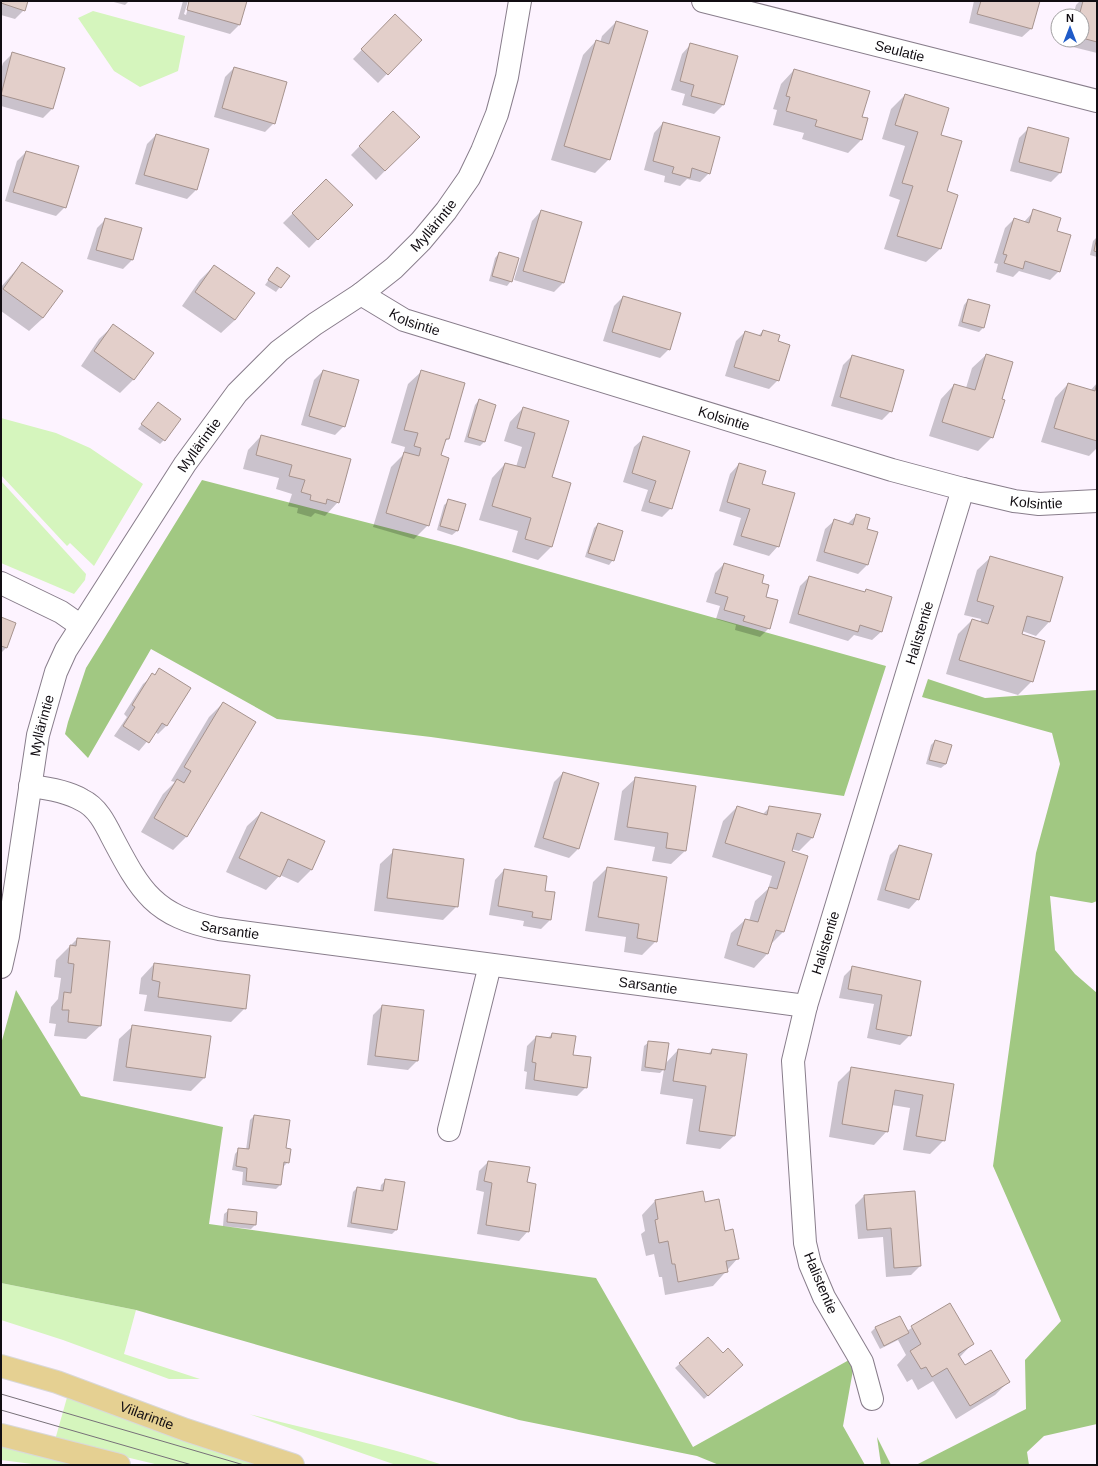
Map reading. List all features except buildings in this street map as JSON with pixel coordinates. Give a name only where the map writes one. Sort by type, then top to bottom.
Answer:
[{"type":"main road","name":"Viilarintie","points":[[1,1366],[58,1382],[186,1430],[293,1465]]},
{"type":"main road","points":[[1,1435],[119,1465]]},
{"type":"street","name":"Myllärintie","points":[[1,967],[8,936],[38,735],[47,700],[63,656],[185,464],[237,393],[279,352],[315,324],[361,294],[386,275],[421,240],[446,211],[469,178],[497,114],[507,77],[520,1]]},
{"type":"street","name":"Seulatie","points":[[703,1],[1097,101]]},
{"type":"street","name":"Kolsintie","points":[[361,294],[404,320],[885,468],[1014,501],[1039,504],[1097,501]]},
{"type":"street","name":"Halistentie","points":[[872,1399],[862,1362],[824,1297],[810,1264],[805,1243],[793,1061],[806,1006],[963,489]]},
{"type":"street","points":[[1,583],[61,612],[81,626]]},
{"type":"street","name":"Sarsantie","points":[[30,786],[71,795],[83,800],[94,809],[104,822],[140,888],[159,907],[176,917],[194,924],[490,965],[806,1006]]},
{"type":"street","points":[[449,1130],[490,965]]},
{"type":"green space","points":[[93,11],[185,36],[178,71],[140,87],[114,71],[78,18]]},
{"type":"green space","points":[[1,418],[56,433],[90,448],[143,484],[94,566],[70,543],[67,546],[1,475]]},
{"type":"green space","points":[[202,480],[458,546],[886,666],[844,796],[431,737],[277,719],[151,649],[88,758],[65,734],[86,668]]},
{"type":"green space","points":[[1,481],[86,574],[85,580],[74,594],[1,563]]},
{"type":"green space","points":[[928,679],[985,698],[1097,690],[1097,901],[1092,903],[1050,896],[1055,950],[1075,974],[1097,993],[1097,1424],[1044,1436],[1027,1452],[1029,1465],[916,1465],[1026,1409],[1025,1360],[1061,1321],[993,1166],[1036,853],[1060,764],[1052,733],[922,697]]},
{"type":"green space","points":[[16,990],[81,1096],[223,1127],[209,1224],[596,1278],[693,1447],[849,1360],[853,1370],[843,1426],[865,1465],[719,1465],[697,1456],[519,1420],[136,1310],[1,1283],[1,1044]]},
{"type":"green space","points":[[1,1283],[136,1310],[124,1354],[200,1379],[169,1379],[63,1340],[1,1320]]},
{"type":"green space","points":[[68,1394],[276,1465],[159,1465],[55,1440]]},
{"type":"green space","points":[[249,1414],[370,1444],[443,1465],[396,1465]]},
{"type":"green space","points":[[877,1437],[891,1465],[881,1465]]},
{"type":"green space","points":[[1,1446],[88,1465],[40,1465],[1,1460]]},
{"type":"tram line","points":[[1,1394],[244,1465]]},
{"type":"tram line","points":[[1,1410],[192,1465]]}]
